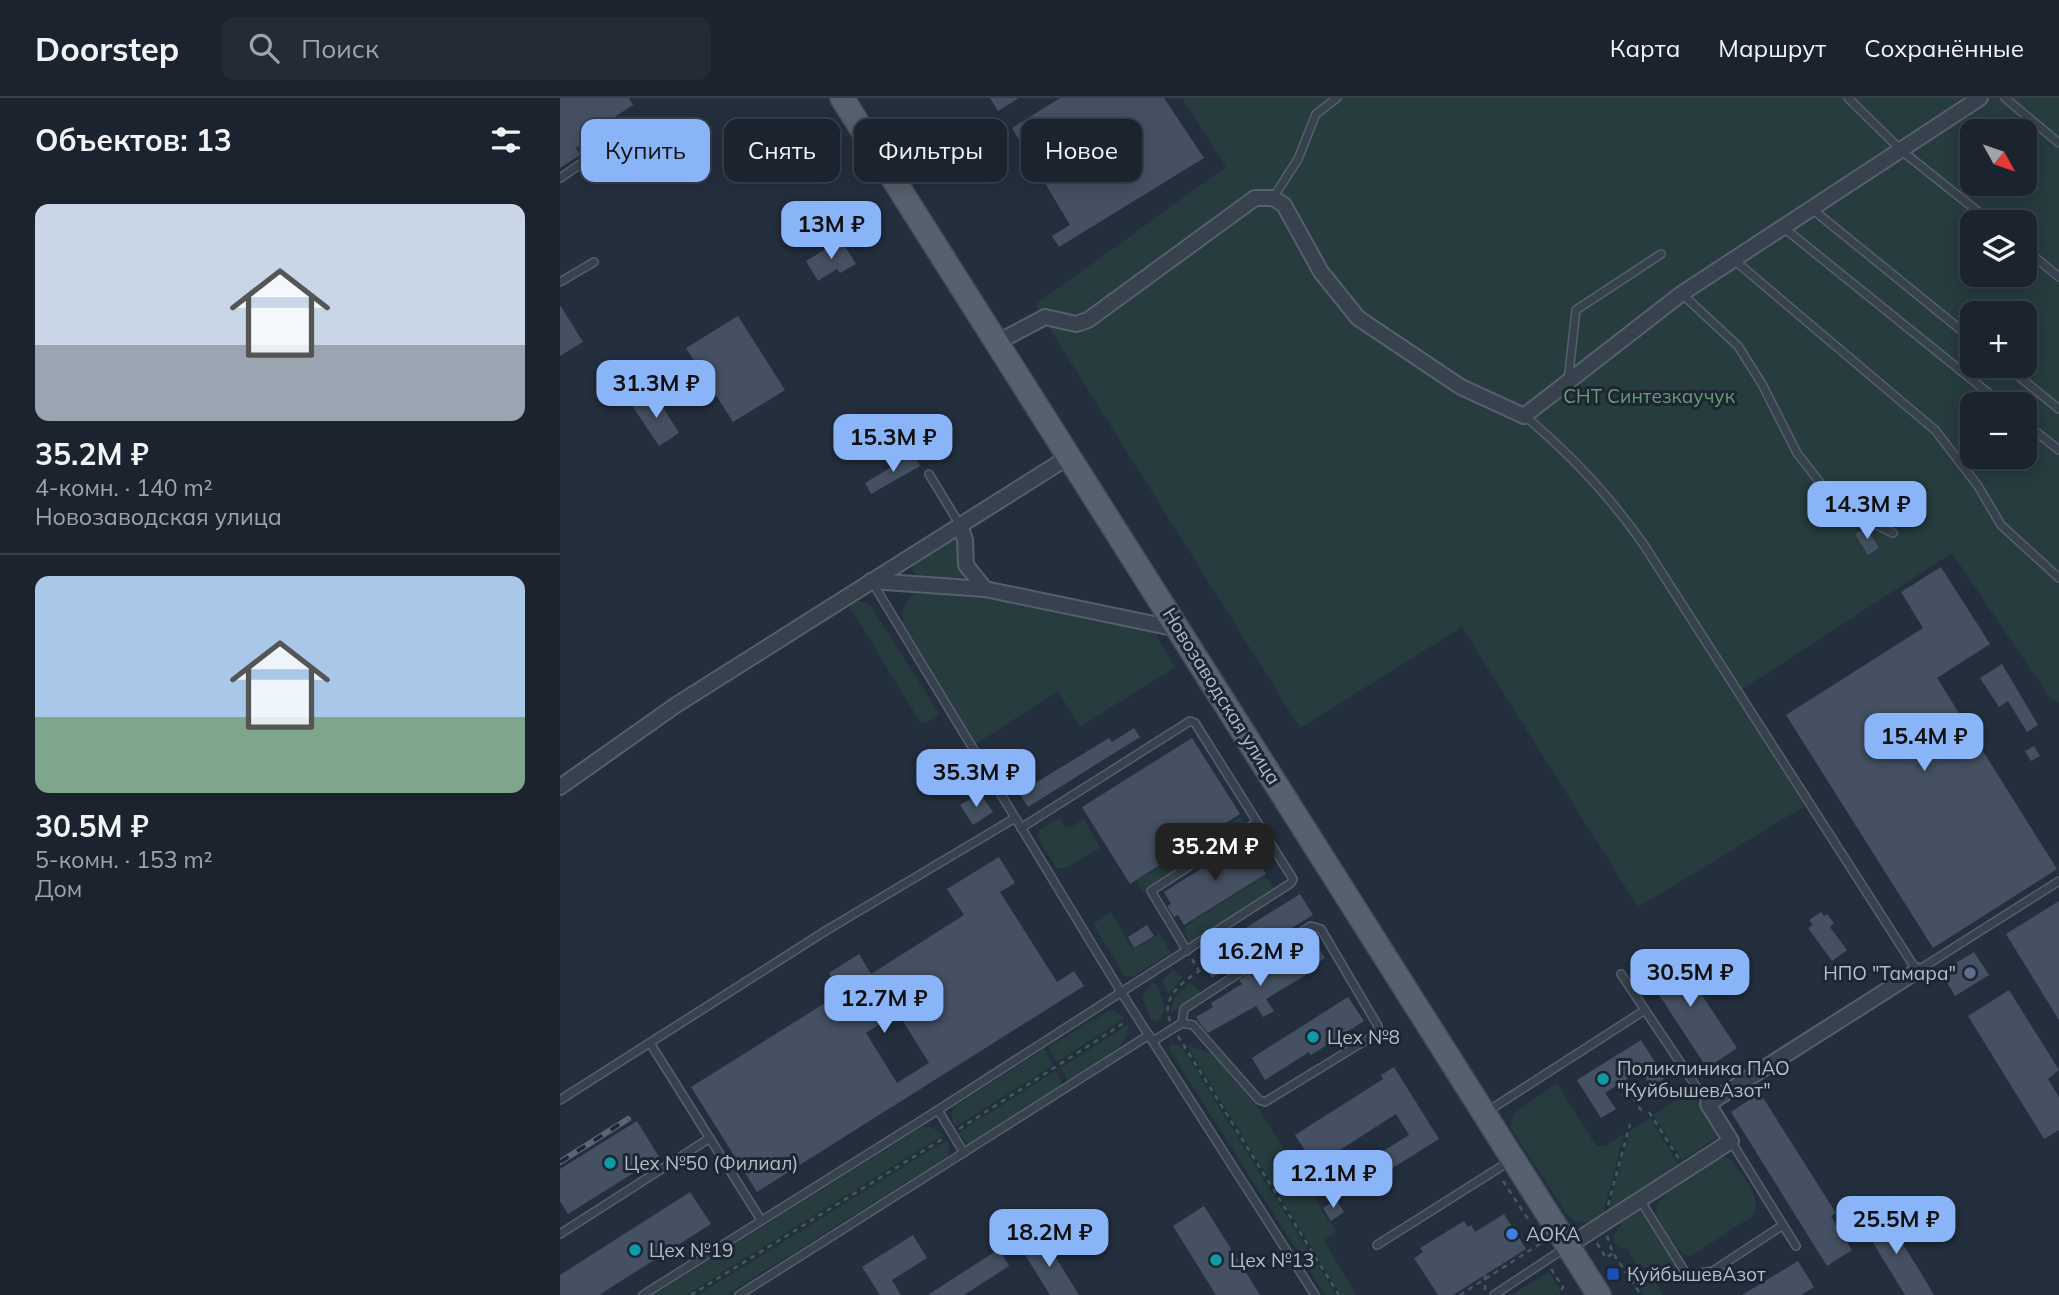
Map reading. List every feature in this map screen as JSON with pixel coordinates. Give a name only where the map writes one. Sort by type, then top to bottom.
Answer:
[{"type":"main road","name":"Новозаводская улица","points":[[842,98],[1599,1295]]},
{"type":"street","points":[[998,342],[1045,317],[1076,324],[1088,320],[1255,198],[1273,198],[1284,205],[1321,272],[1358,318],[1461,387],[1524,416],[1681,294],[1980,98]]},
{"type":"street","points":[[560,788],[676,705],[1070,456]]},
{"type":"street","points":[[960,525],[965,540],[966,565],[985,589]]},
{"type":"street","points":[[871,581],[985,589],[1179,629]]},
{"type":"street","points":[[1568,1246],[1731,1141],[1709,1104],[1917,971]]},
{"type":"lane","points":[[1273,198],[1298,159],[1316,114],[1337,98]]},
{"type":"lane","points":[[1847,98],[1902,151],[1976,210]]},
{"type":"lane","points":[[2005,98],[2059,143]]},
{"type":"lane","points":[[560,178],[581,164]]},
{"type":"lane","points":[[1812,209],[1960,329]]},
{"type":"lane","points":[[1784,228],[1987,392]]},
{"type":"lane","points":[[1568,382],[1576,310],[1661,254]]},
{"type":"lane","points":[[2037,259],[2059,277]]},
{"type":"lane","points":[[1734,260],[1935,430],[1978,486],[2001,525],[2059,578]]},
{"type":"lane","points":[[560,282],[594,262]]},
{"type":"lane","points":[[1681,294],[1738,346],[1762,384],[1797,453],[1832,498],[1893,533]]},
{"type":"lane","points":[[2021,378],[2059,409]]},
{"type":"lane","points":[[1524,416],[1566,451],[1616,505],[1917,971],[2059,881]]},
{"type":"lane","points":[[2037,433],[2059,450]]},
{"type":"lane","points":[[929,474],[960,525]]},
{"type":"lane","points":[[871,581],[1121,992],[1315,1295]]},
{"type":"lane","points":[[643,1295],[938,1110],[1291,883],[1293,878],[1195,723],[1190,721],[1021,828]]},
{"type":"lane","points":[[560,1100],[827,930],[1015,818]]},
{"type":"lane","points":[[1187,950],[1151,891],[1257,822]]},
{"type":"lane","points":[[740,1295],[964,1153],[1151,1038],[1182,1023],[1193,1025],[1259,1100],[1265,1102],[1376,1034],[1378,1026],[1321,929],[1311,926],[1184,1009],[1182,1023]]},
{"type":"lane","points":[[1621,974],[1709,1104]]},
{"type":"lane","points":[[1485,1113],[1645,1010]]},
{"type":"lane","points":[[650,1043],[761,1220]]},
{"type":"lane","points":[[938,1110],[964,1153]]},
{"type":"lane","points":[[560,1234],[710,1138]]},
{"type":"lane","points":[[1731,1141],[1796,1247]]},
{"type":"lane","points":[[1377,1245],[1513,1158]]},
{"type":"lane","points":[[1640,1200],[1687,1275],[1713,1270],[1783,1225]]},
{"type":"lane","points":[[1494,1295],[1568,1246]]},
{"type":"path","points":[[1187,950],[1199,971]]},
{"type":"path","points":[[1206,967],[1185,979],[1170,998],[1168,1017],[1339,1295]]},
{"type":"path","points":[[691,1295],[1127,1021]]},
{"type":"path","points":[[1623,1081],[1644,1115]]},
{"type":"path","points":[[1649,1112],[1682,1164]]},
{"type":"path","points":[[1605,1215],[1630,1124]]},
{"type":"path","points":[[1606,1233],[1613,1253],[1640,1295]]},
{"type":"path","points":[[1596,1241],[1606,1258],[1613,1253]]},
{"type":"path","points":[[1460,1295],[1543,1242]]},
{"type":"path","points":[[1551,1269],[1563,1287],[1559,1295]]},
{"type":"path","points":[[1626,1272],[1646,1273],[1656,1278],[1681,1282]]},
{"type":"path","points":[[1484,1295],[1485,1277]]},
{"type":"green space","name":"СНТ Синтезкаучук","points":[[1182,98],[2059,98],[2059,703],[2048,695],[1952,553],[1735,694],[1805,806],[1638,907],[1462,627],[1300,728],[1035,305],[1226,167]]},
{"type":"green space","points":[[955,537],[957,559],[963,575],[958,580],[916,575],[912,570],[913,563]]},
{"type":"green space","points":[[921,590],[976,595],[1146,625],[1153,630],[1175,667],[1080,727],[1058,691],[976,744],[903,624],[906,604]]},
{"type":"green space","points":[[853,599],[867,603],[872,608],[940,715],[921,723],[846,601]]},
{"type":"green space","points":[[1240,817],[1246,822],[1245,826],[1143,892],[1137,881]]},
{"type":"green space","points":[[1060,818],[1065,827],[1069,828],[1084,819],[1100,848],[1061,869],[1056,867],[1037,836],[1040,829]]},
{"type":"green space","points":[[1263,877],[1269,879],[1273,891],[1195,941],[1189,940],[1184,931],[1187,925]]},
{"type":"green space","points":[[1111,912],[1133,950],[1160,934],[1171,953],[1132,977],[1124,975],[1093,924]]},
{"type":"green space","points":[[1172,971],[1183,977],[1168,994],[1162,980]]},
{"type":"green space","points":[[1190,982],[1200,991],[1199,994],[1171,1013],[1174,999]]},
{"type":"green space","points":[[1152,983],[1157,985],[1164,1004],[1163,1013],[1156,1021],[1150,1018],[1142,997]]},
{"type":"green space","points":[[1108,1011],[1116,1012],[1125,1018],[1057,1062],[1048,1047]]},
{"type":"green space","points":[[1128,1024],[1127,1033],[1115,1050],[1068,1081],[1061,1068]]},
{"type":"green space","points":[[1172,1044],[1181,1046],[1336,1295],[1325,1295],[1169,1049]]},
{"type":"green space","points":[[1187,1046],[1210,1052],[1258,1108],[1336,1232],[1324,1240],[1356,1295],[1341,1295]]},
{"type":"green space","points":[[1044,1049],[1053,1065],[955,1127],[951,1116],[954,1107]]},
{"type":"green space","points":[[1055,1071],[1063,1084],[971,1143],[967,1143],[958,1133]]},
{"type":"green space","points":[[1557,1083],[1596,1146],[1605,1146],[1624,1134],[1603,1214],[1586,1222],[1568,1216],[1510,1127],[1512,1116],[1517,1111]]},
{"type":"green space","points":[[1691,1091],[1720,1136],[1682,1160],[1653,1115]]},
{"type":"green space","points":[[1650,1118],[1678,1164],[1608,1210],[1630,1131]]},
{"type":"green space","points":[[923,1126],[933,1128],[943,1135],[686,1295],[654,1295]]},
{"type":"green space","points":[[947,1140],[950,1149],[948,1156],[726,1295],[698,1295]]},
{"type":"green space","points":[[1723,1157],[1734,1163],[1747,1182],[1755,1197],[1755,1211],[1751,1217],[1691,1256],[1684,1255],[1672,1240],[1656,1209],[1665,1196],[1685,1179]]},
{"type":"green space","points":[[1639,1210],[1685,1278],[1658,1275],[1653,1267],[1638,1267],[1627,1249],[1616,1244],[1613,1237],[1622,1222]]},
{"type":"green space","points":[[1549,1272],[1561,1291],[1556,1295],[1511,1295]]},
{"type":"green space","points":[[1641,1275],[1653,1278],[1663,1295],[1643,1295],[1636,1282]]},
{"type":"building","points":[[560,98],[629,98],[633,105],[612,119],[581,119],[581,145],[576,148],[580,155],[560,168]]},
{"type":"building","points":[[990,98],[1019,98],[998,111]]},
{"type":"building","points":[[1060,98],[1164,98],[1204,158],[1059,247],[1052,236],[1070,225],[1044,182],[1142,182],[1142,119],[1026,119]]},
{"type":"building","points":[[1021,122],[1021,143],[1012,128]]},
{"type":"building","points":[[841,240],[856,264],[840,273],[837,269],[818,281],[806,261]]},
{"type":"building","points":[[560,305],[583,342],[560,356]]},
{"type":"building","points":[[738,316],[785,390],[733,422],[686,348]]},
{"type":"building","points":[[654,393],[679,433],[659,446],[633,407]]},
{"type":"building","points":[[913,454],[920,466],[871,494],[865,483]]},
{"type":"building","points":[[1866,527],[1879,548],[1868,555],[1855,534]]},
{"type":"building","points":[[1941,567],[1990,644],[1937,678],[2057,869],[1933,948],[1786,715],[1923,628],[1901,592]]},
{"type":"building","points":[[2002,664],[2038,725],[2027,732],[2008,701],[1999,707],[1980,678]]},
{"type":"building","points":[[1134,728],[1140,737],[1028,807],[1019,793],[1109,738],[1112,742]]},
{"type":"building","points":[[1192,738],[1240,814],[1130,884],[1082,807]]},
{"type":"building","points":[[2034,746],[2040,756],[2031,761],[2025,751]]},
{"type":"building","points":[[975,796],[977,799],[982,796],[993,812],[973,825],[960,805]]},
{"type":"building","points":[[1245,841],[1252,852],[1257,849],[1264,860],[1259,863],[1266,874],[1184,925],[1178,915],[1174,917],[1167,906],[1171,904],[1164,892]]},
{"type":"building","points":[[999,857],[1015,883],[1000,892],[1057,982],[1074,971],[1084,986],[757,1192],[691,1087],[841,993],[829,973],[859,954],[871,974],[964,915],[947,889]],"holes":[[[898,1013],[929,1063],[897,1083],[866,1033]]]},
{"type":"building","points":[[1300,894],[1313,915],[1241,959],[1244,963],[1233,970],[1231,966],[1212,978],[1199,957]]},
{"type":"building","points":[[2059,901],[2059,1020],[2006,934]]},
{"type":"building","points":[[1821,912],[1824,916],[1827,914],[1834,923],[1830,927],[1847,950],[1832,961],[1808,928],[1813,925],[1809,920]]},
{"type":"building","points":[[1147,925],[1154,936],[1134,948],[1128,937]]},
{"type":"building","points":[[1315,942],[1325,958],[1304,972],[1306,975],[1266,999],[1274,1011],[1263,1017],[1256,1006],[1208,1033],[1201,1025],[1196,1017],[1213,1007],[1211,1003],[1242,984],[1239,980],[1250,973],[1253,977],[1291,952],[1293,955]]},
{"type":"building","points":[[1672,950],[1737,1048],[1707,1068],[1642,969]]},
{"type":"building","points":[[1974,952],[1989,975],[1955,996],[1941,972]]},
{"type":"building","points":[[2009,990],[2059,1070],[2048,1079],[2059,1097],[2059,1130],[2044,1139],[1968,1016]]},
{"type":"building","name":"Цех №8","points":[[1348,997],[1364,1021],[1265,1080],[1252,1058]]},
{"type":"building","name":"Поликлиника ПАО \"КуйбышевАзот\"","points":[[1641,1040],[1665,1078],[1651,1087],[1641,1070],[1605,1093],[1616,1109],[1601,1118],[1577,1080]]},
{"type":"building","points":[[1394,1067],[1439,1139],[1349,1195],[1339,1179],[1409,1135],[1396,1114],[1315,1166],[1295,1135],[1383,1079],[1381,1075]]},
{"type":"building","points":[[1760,1093],[1836,1213],[1831,1216],[1852,1250],[1827,1266],[1731,1112]]},
{"type":"building","name":"Цех №50 (Филиал)","points":[[637,1121],[659,1157],[568,1214],[560,1201],[560,1169]]},
{"type":"building","name":"Цех №19","points":[[690,1192],[711,1224],[599,1295],[560,1295],[560,1275]]},
{"type":"building","points":[[1336,1200],[1344,1212],[1331,1221],[1323,1208]]},
{"type":"building","name":"Цех №13","points":[[1204,1206],[1260,1295],[1216,1295],[1173,1226]]},
{"type":"building","points":[[1881,1210],[1934,1295],[1905,1295],[1861,1223]]},
{"type":"building","points":[[1504,1214],[1526,1249],[1453,1295],[1438,1295],[1414,1258],[1423,1252],[1420,1248],[1464,1221],[1468,1227],[1471,1225],[1475,1232]]},
{"type":"building","points":[[913,1235],[927,1258],[892,1280],[901,1295],[880,1295],[862,1267]]},
{"type":"building","points":[[1043,1237],[1079,1295],[1050,1295],[1022,1250]]},
{"type":"building","points":[[999,1249],[1009,1266],[964,1295],[928,1295]]},
{"type":"building","points":[[1798,1261],[1814,1287],[1801,1295],[1742,1295]]},
{"type":"railway","points":[[560,1162],[628,1119]]},
{"type":"place","name":"НПО \"Тамара\"","points":[[1970,973]]},
{"type":"place","name":"Цех №8","points":[[1313,1037]]},
{"type":"place","name":"Поликлиника ПАО \"КуйбышевАзот\"","points":[[1603,1079]]},
{"type":"place","name":"Цех №50 (Филиал)","points":[[610,1163]]},
{"type":"place","name":"АОКА","points":[[1512,1234]]},
{"type":"place","name":"Цех №19","points":[[635,1250]]},
{"type":"place","name":"Цех №13","points":[[1216,1260]]},
{"type":"place","name":"КуйбышевАзот","points":[[1613,1274]]}]
